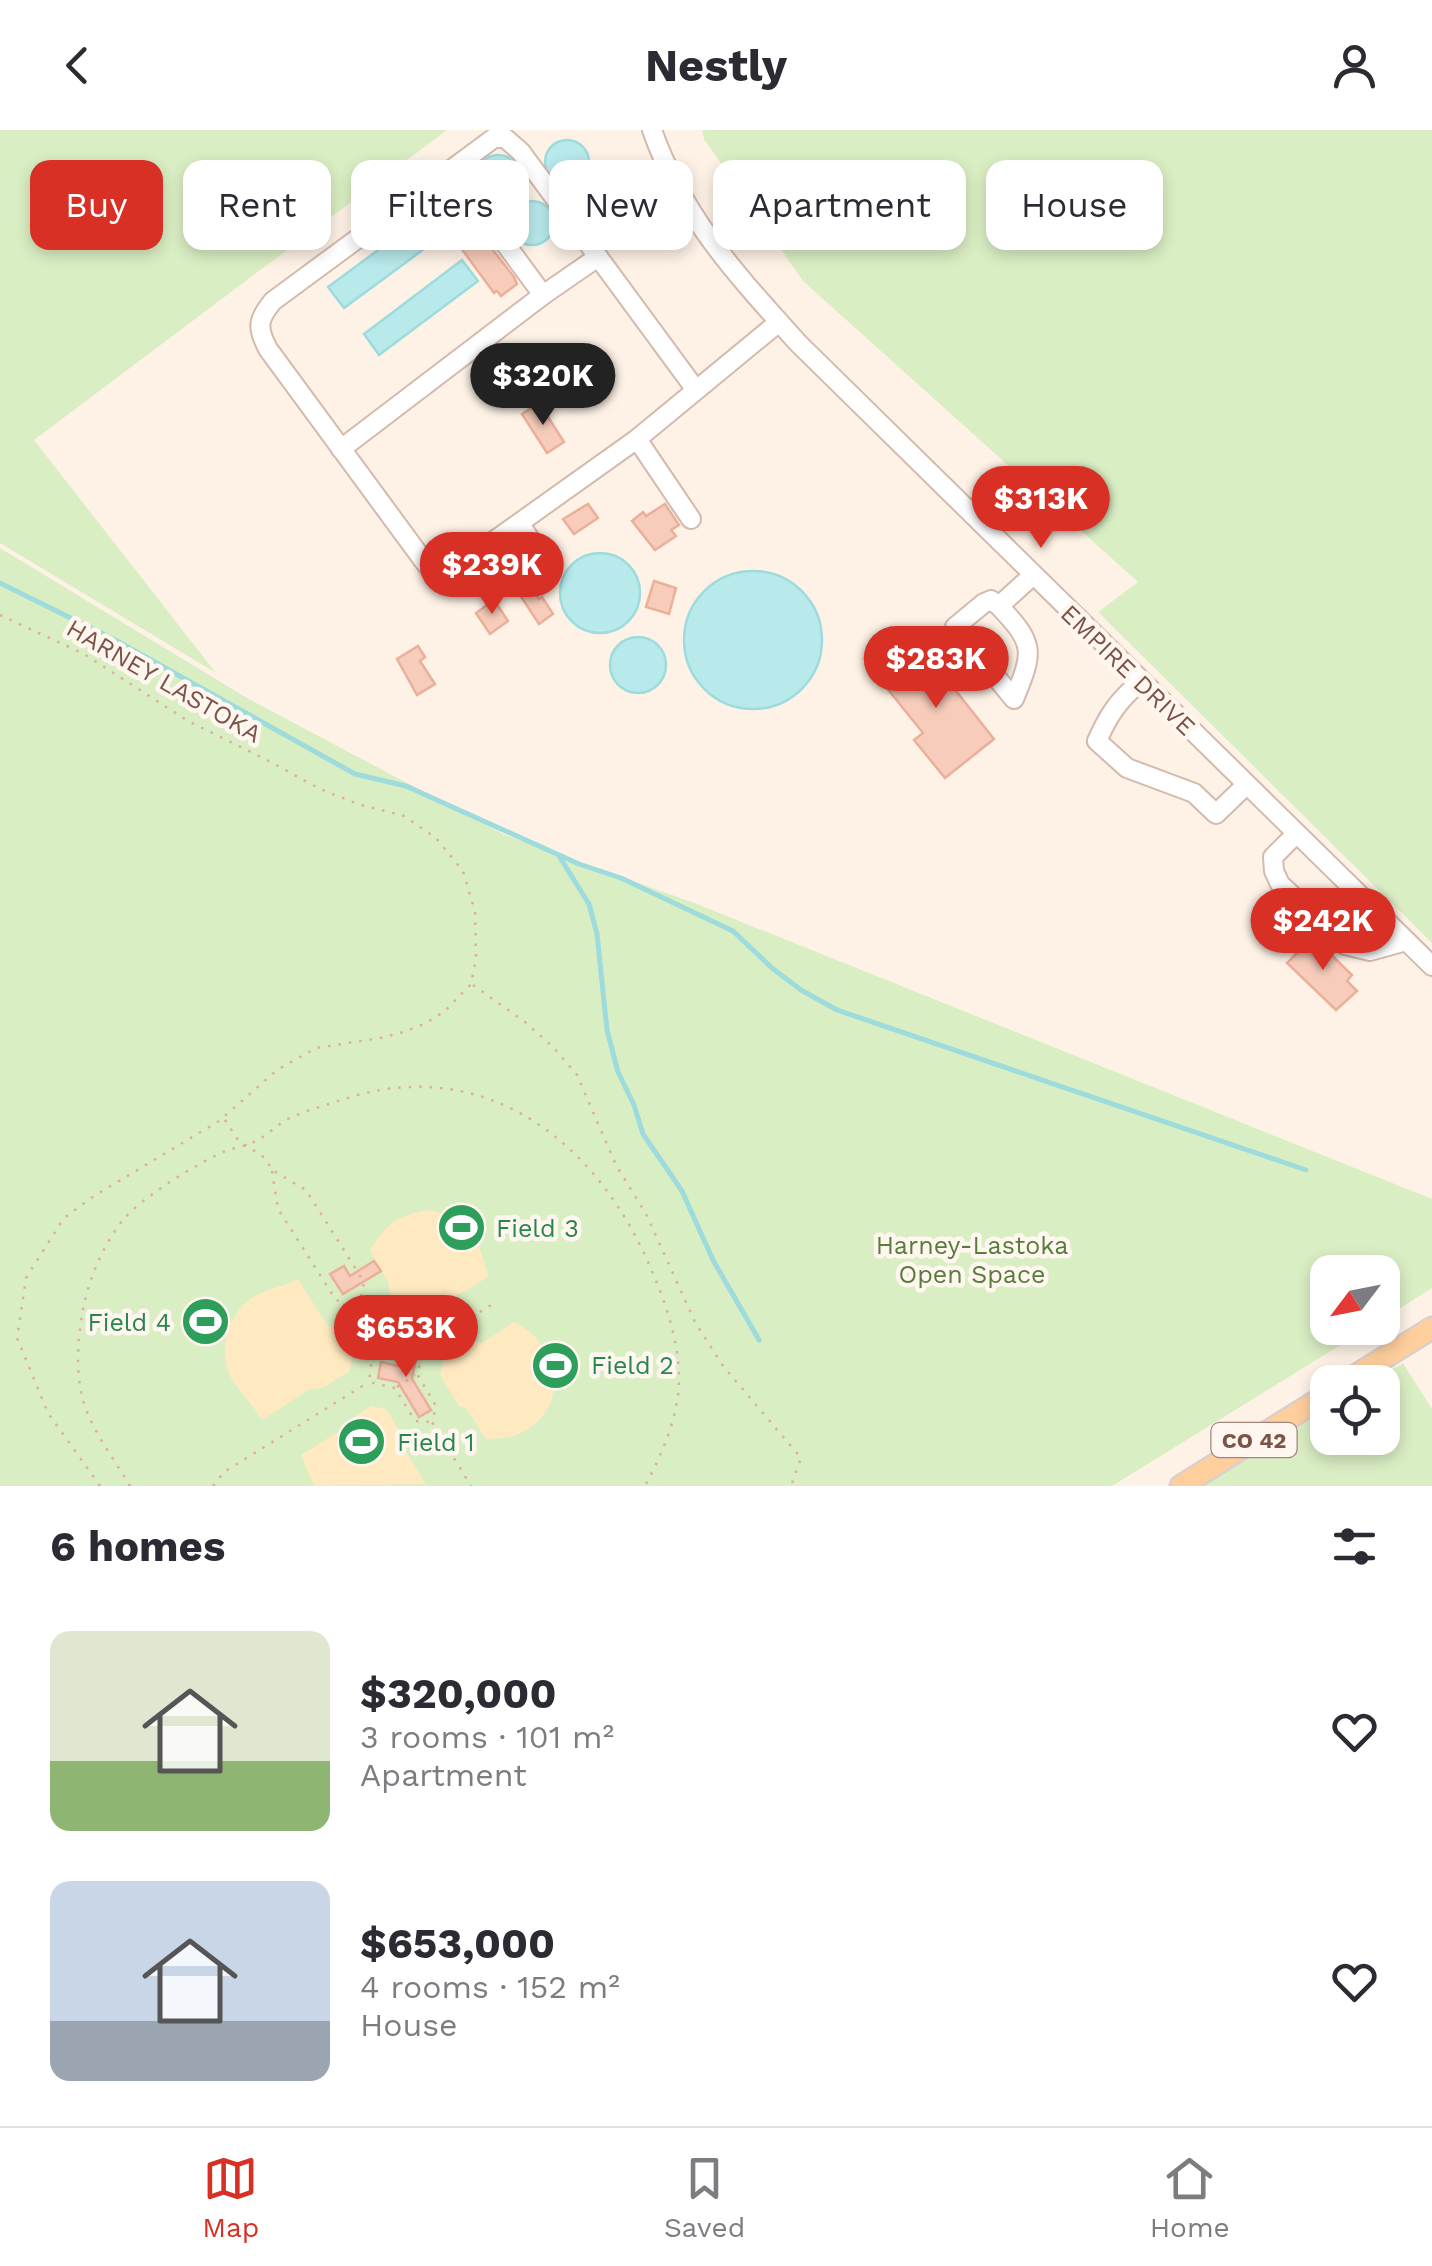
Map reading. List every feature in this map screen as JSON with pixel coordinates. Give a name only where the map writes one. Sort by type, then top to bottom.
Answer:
[{"type":"main road","points":[[1372,1365],[1432,1328]]},
{"type":"main road","name":"CO 42","points":[[1181,1486],[1310,1405]]},
{"type":"street","name":"EMPIRE DRIVE","points":[[652,130],[686,205],[724,260],[825,373],[1432,966]]},
{"type":"street","points":[[464,160],[494,138],[506,138],[527,160]]},
{"type":"street","points":[[529,163],[696,390]]},
{"type":"street","points":[[351,244],[272,302],[262,315],[260,334],[433,572],[449,573],[520,524],[638,438],[779,322]]},
{"type":"street","points":[[509,250],[543,296]]},
{"type":"street","points":[[342,449],[598,256]]},
{"type":"street","points":[[638,438],[690,519]]},
{"type":"street","points":[[520,524],[549,569]]},
{"type":"street","points":[[999,606],[1032,576]]},
{"type":"street","points":[[991,600],[999,606],[1027,642],[1029,660],[1014,699],[955,627],[984,603],[991,600]]},
{"type":"street","points":[[1140,682],[1117,702],[1108,716],[1097,741],[1108,752],[1126,768],[1194,793],[1216,814],[1246,786]]},
{"type":"street","points":[[1296,834],[1274,857],[1280,884],[1345,946],[1370,951],[1406,941]]},
{"type":"path","name":"HARNEY LASTOKA","points":[[0,615],[84,654],[188,722],[320,789],[404,816],[436,838],[464,872],[476,912],[476,959],[471,984]]},
{"type":"path","points":[[100,1486],[48,1413],[17,1338],[26,1278],[64,1218],[223,1118],[276,1070],[316,1048],[380,1038],[424,1024],[444,1012],[471,984],[525,1022],[554,1047],[577,1075],[616,1165],[646,1214],[694,1322],[724,1366],[801,1458],[790,1486]]},
{"type":"path","points":[[130,1486],[92,1422],[81,1393],[79,1344],[86,1293],[97,1264],[124,1219],[177,1178],[225,1151],[261,1139],[290,1118],[357,1096],[407,1086],[447,1087],[478,1095],[540,1124],[594,1175],[640,1242],[656,1280],[674,1342],[678,1372],[678,1400],[657,1464],[644,1486]]},
{"type":"path","points":[[223,1118],[238,1140],[264,1158],[272,1170],[278,1209],[336,1300],[358,1307],[376,1332],[424,1346]]},
{"type":"path","points":[[272,1170],[306,1190],[364,1282],[358,1307]]},
{"type":"path","points":[[212,1486],[237,1463],[368,1382],[396,1388],[417,1374],[424,1346],[496,1302]]},
{"type":"path","points":[[368,1382],[376,1332]]},
{"type":"path","points":[[417,1374],[436,1406],[432,1422],[471,1486]]},
{"type":"path","points":[[396,1388],[415,1421],[432,1422]]},
{"type":"green space","points":[[0,130],[447,130],[407,160],[351,160],[351,202],[331,217],[331,160],[183,160],[183,250],[287,250],[34,440],[216,673],[0,543]]},
{"type":"green space","points":[[702,130],[1432,130],[1432,943],[1098,612],[1138,582],[803,281],[781,250],[966,250],[966,160],[719,160]]},
{"type":"green space","name":"Harney-Lastoka Open Space","points":[[0,548],[247,698],[505,835],[697,904],[1432,1199],[1432,1288],[1400,1308],[1400,1255],[1310,1255],[1310,1345],[1340,1345],[1112,1486],[0,1486]]},
{"type":"green space","points":[[1403,1363],[1432,1409],[1432,1486],[1203,1486],[1310,1420],[1310,1455],[1400,1455],[1400,1365]]},
{"type":"sand","points":[[428,1210],[463,1224],[481,1251],[488,1277],[421,1323],[407,1320],[389,1293],[389,1284],[370,1251],[393,1222]]},
{"type":"sand","points":[[298,1279],[353,1357],[349,1372],[322,1388],[310,1389],[262,1420],[228,1369],[228,1331],[250,1300]]},
{"type":"sand","points":[[514,1322],[541,1344],[554,1374],[554,1390],[540,1419],[525,1431],[506,1438],[486,1439],[440,1375],[444,1360],[475,1341],[482,1343]]},
{"type":"sand","name":"Field 1","points":[[371,1406],[386,1409],[426,1484],[314,1486],[301,1455]]},
{"type":"water","points":[[559,142],[575,142],[588,160],[549,160],[549,173],[547,170],[547,154]]},
{"type":"water","points":[[498,155],[512,160],[484,160]]},
{"type":"water","points":[[529,202],[548,207],[548,239],[529,244]]},
{"type":"water","points":[[378,250],[423,250],[344,308],[328,287]]},
{"type":"water","points":[[462,260],[478,281],[379,355],[364,334]]},
{"type":"water","points":[[600,553],[615,556],[628,565],[637,578],[637,608],[628,621],[615,630],[600,633],[585,630],[572,621],[563,608],[560,593],[563,578],[572,565],[585,556]]},
{"type":"water","points":[[753,571],[779,576],[802,591],[817,614],[822,640],[817,666],[802,689],[779,704],[753,709],[727,704],[704,689],[689,666],[684,640],[689,614],[704,591],[727,576]]},
{"type":"water","points":[[638,637],[658,645],[666,665],[658,685],[638,693],[618,685],[610,665],[618,645]]},
{"type":"building","points":[[462,250],[493,250],[514,277],[517,284],[501,296],[497,291],[494,293]]},
{"type":"building","points":[[539,403],[564,442],[547,453],[522,414]]},
{"type":"building","points":[[588,504],[598,518],[574,534],[563,519]]},
{"type":"building","points":[[665,504],[679,525],[671,530],[676,536],[655,550],[632,521]]},
{"type":"building","points":[[510,556],[553,614],[539,624],[496,566]]},
{"type":"building","points":[[654,581],[676,588],[669,614],[646,607]]},
{"type":"building","points":[[494,600],[508,621],[490,634],[476,613]]},
{"type":"building","points":[[919,644],[994,739],[945,778],[914,740],[923,733],[878,677]]},
{"type":"building","points":[[418,646],[425,657],[420,661],[435,684],[417,695],[397,659]]},
{"type":"building","points":[[1313,937],[1352,975],[1347,981],[1357,991],[1336,1010],[1287,963]]},
{"type":"building","points":[[374,1261],[381,1271],[343,1294],[330,1274],[344,1266],[350,1276]]},
{"type":"building","points":[[401,1349],[417,1352],[412,1379],[431,1410],[419,1417],[398,1382],[378,1378],[381,1362],[398,1366]]},
{"type":"waterway","points":[[0,583],[117,641],[355,774],[406,786],[579,864],[621,878],[733,931],[772,968],[837,1010],[1306,1170]]},
{"type":"waterway","points":[[559,856],[589,904],[597,934],[607,1030],[618,1072],[643,1134],[682,1191],[713,1260],[759,1340]]},
{"type":"place","name":"Field 3","points":[[461,1228]]},
{"type":"place","name":"Field 4","points":[[206,1322]]},
{"type":"place","name":"Field 2","points":[[556,1365]]},
{"type":"place","name":"Field 1","points":[[362,1442]]}]
